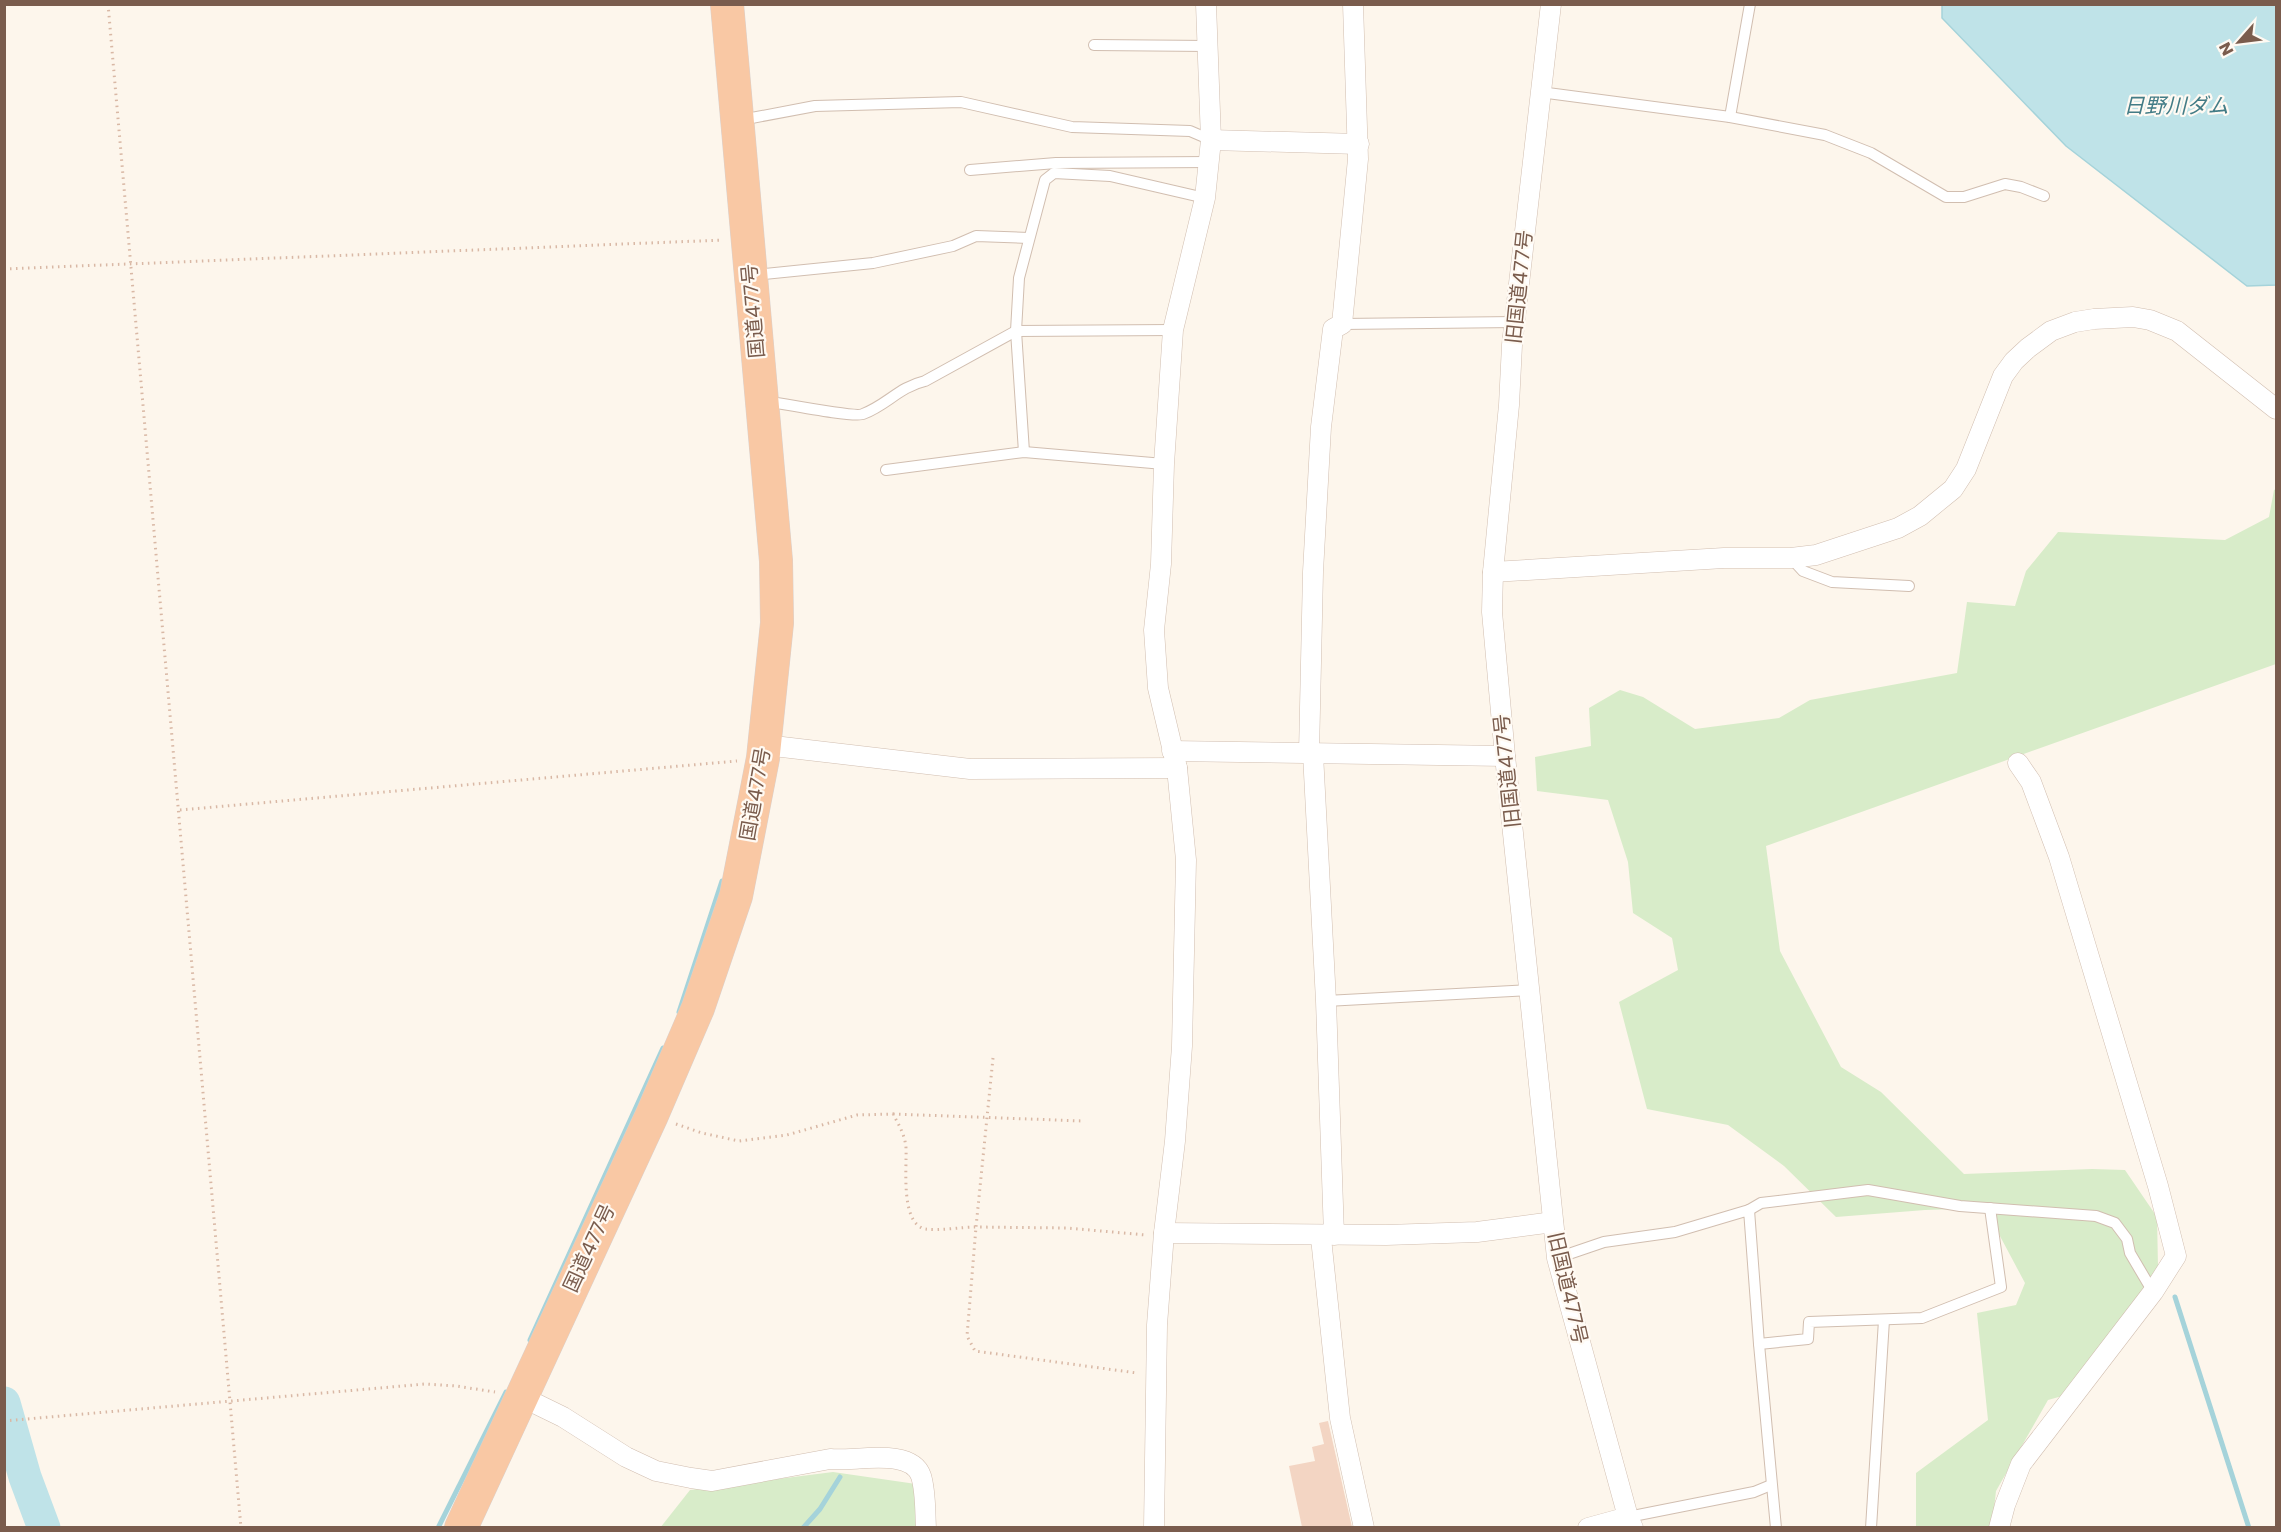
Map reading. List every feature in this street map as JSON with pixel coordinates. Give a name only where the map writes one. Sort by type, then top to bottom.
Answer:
[{"type":"highway","name":"国道477号","points":[[461,1527],[652,1115],[698,1008],[736,896],[764,752],[777,623],[776,561],[727,4]]},
{"type":"street","points":[[1154,1527],[1157,1324],[1163,1235],[1176,1141],[1182,1046],[1186,860],[1183,816],[1175,760],[1158,688],[1154,630],[1161,564],[1164,464],[1173,330],[1205,198],[1210,162],[1206,4]]},
{"type":"street","points":[[1332,1235],[1326,1001],[1311,754],[1313,583],[1321,427],[1333,329],[1342,324],[1359,144],[1353,4]]},
{"type":"street","name":"旧国道477号","points":[[1551,4],[1515,322],[1493,572],[1492,612],[1557,1258],[1630,1522]]},
{"type":"street","points":[[1211,140],[1359,144]]},
{"type":"street","points":[[1493,572],[1724,558],[1791,558],[1816,555],[1898,528],[1920,516],[1953,489],[1966,470],[2003,376],[2014,361],[2051,331],[2094,319],[2114,317],[2150,320],[2176,331],[2277,409]]},
{"type":"street","points":[[764,752],[970,769],[1311,754],[1505,756]]},
{"type":"street","points":[[1999,1527],[2021,1464],[2153,1292],[2176,1256],[2109,1019],[2059,857],[2031,782],[2018,764]]},
{"type":"street","points":[[1163,1235],[1477,1232],[1553,1222]]},
{"type":"street","points":[[1332,1235],[1321,1238],[1330,1337],[1340,1419],[1364,1527]]},
{"type":"street","points":[[520,1396],[563,1417],[626,1457],[656,1471],[698,1480],[712,1481],[830,1459],[884,1458],[905,1461],[916,1468],[922,1478],[927,1527]]},
{"type":"street","points":[[1588,1527],[1630,1522]]},
{"type":"lane","points":[[1730,117],[1750,4]]},
{"type":"lane","points":[[1094,45],[1208,46]]},
{"type":"lane","points":[[1540,92],[1730,117],[1835,139],[1871,153],[1946,197],[1964,197],[2005,184],[2021,187],[2044,196]]},
{"type":"lane","points":[[737,120],[815,106],[961,102],[1072,127],[1190,131],[1211,140]]},
{"type":"lane","points":[[970,170],[1056,162],[1210,162]]},
{"type":"lane","points":[[1024,452],[1016,332],[1019,278],[1045,180],[1054,173],[1110,176],[1205,198]]},
{"type":"lane","points":[[750,276],[873,264],[952,246],[976,236],[1029,238]]},
{"type":"lane","points":[[1342,324],[1515,322]]},
{"type":"lane","points":[[761,400],[861,416],[888,401],[897,392],[911,384],[925,381],[1016,332],[1173,330]]},
{"type":"lane","points":[[886,470],[1024,452],[1164,464]]},
{"type":"lane","points":[[1791,558],[1803,571],[1832,582],[1909,586]]},
{"type":"lane","points":[[1326,1001],[1530,990]]},
{"type":"lane","points":[[1557,1258],[1604,1242],[1675,1232],[1749,1210],[1761,1203],[1868,1190],[1960,1206],[2096,1216],[2115,1223],[2127,1239],[2130,1253],[2153,1292]]},
{"type":"lane","points":[[1758,1344],[1808,1339],[1809,1322],[1922,1318],[2001,1287],[1990,1208]]},
{"type":"lane","points":[[1749,1210],[1758,1344],[1776,1527]]},
{"type":"lane","points":[[1871,1527],[1884,1320]]},
{"type":"lane","points":[[1630,1522],[1754,1492],[1771,1485]]},
{"type":"path","points":[[108,4],[241,1527]]},
{"type":"path","points":[[4,269],[746,239]]},
{"type":"path","points":[[180,810],[729,762],[764,752]]},
{"type":"path","points":[[993,1058],[967,1336],[975,1351],[1143,1374],[1157,1372]]},
{"type":"path","points":[[652,1115],[702,1133],[739,1141],[787,1135],[857,1115],[893,1114],[1083,1121]]},
{"type":"path","points":[[893,1114],[903,1132],[906,1147],[906,1201],[917,1224],[924,1229],[1067,1228],[1163,1235]]},
{"type":"path","points":[[4,1421],[424,1384],[456,1386],[520,1396]]},
{"type":"green space","points":[[2276,489],[2276,664],[1766,846],[1780,951],[1841,1067],[1881,1092],[1964,1174],[2092,1169],[2125,1170],[2157,1217],[2158,1267],[2087,1389],[2048,1400],[1996,1491],[1992,1527],[1916,1527],[1916,1473],[1988,1420],[1977,1313],[2016,1305],[2025,1283],[1985,1208],[1836,1217],[1784,1166],[1728,1125],[1647,1109],[1619,1002],[1678,970],[1672,938],[1633,913],[1628,862],[1608,800],[1537,791],[1535,757],[1591,746],[1589,708],[1620,690],[1643,697],[1695,729],[1779,718],[1810,700],[1957,673],[1967,602],[2015,606],[2026,571],[2058,532],[2225,540],[2269,517]]},
{"type":"green space","points":[[833,1472],[916,1484],[921,1528],[660,1528],[690,1490]]},
{"type":"water","name":"日野川ダム","points":[[1942,5],[2276,5],[2276,285],[2247,286],[2066,146],[1942,18]]},
{"type":"building","points":[[1328,1421],[1352,1527],[1302,1527],[1289,1466],[1315,1461],[1312,1447],[1324,1444],[1319,1423]]},
{"type":"waterway","points":[[679,1012],[722,881]]},
{"type":"waterway","points":[[530,1340],[663,1048]]},
{"type":"waterway","points":[[2175,1297],[2249,1528]]},
{"type":"waterway","points":[[438,1528],[506,1392]]},
{"type":"waterway","points":[[4,1403],[25,1477],[44,1528]]},
{"type":"waterway","points":[[803,1528],[820,1509],[840,1477]]}]
